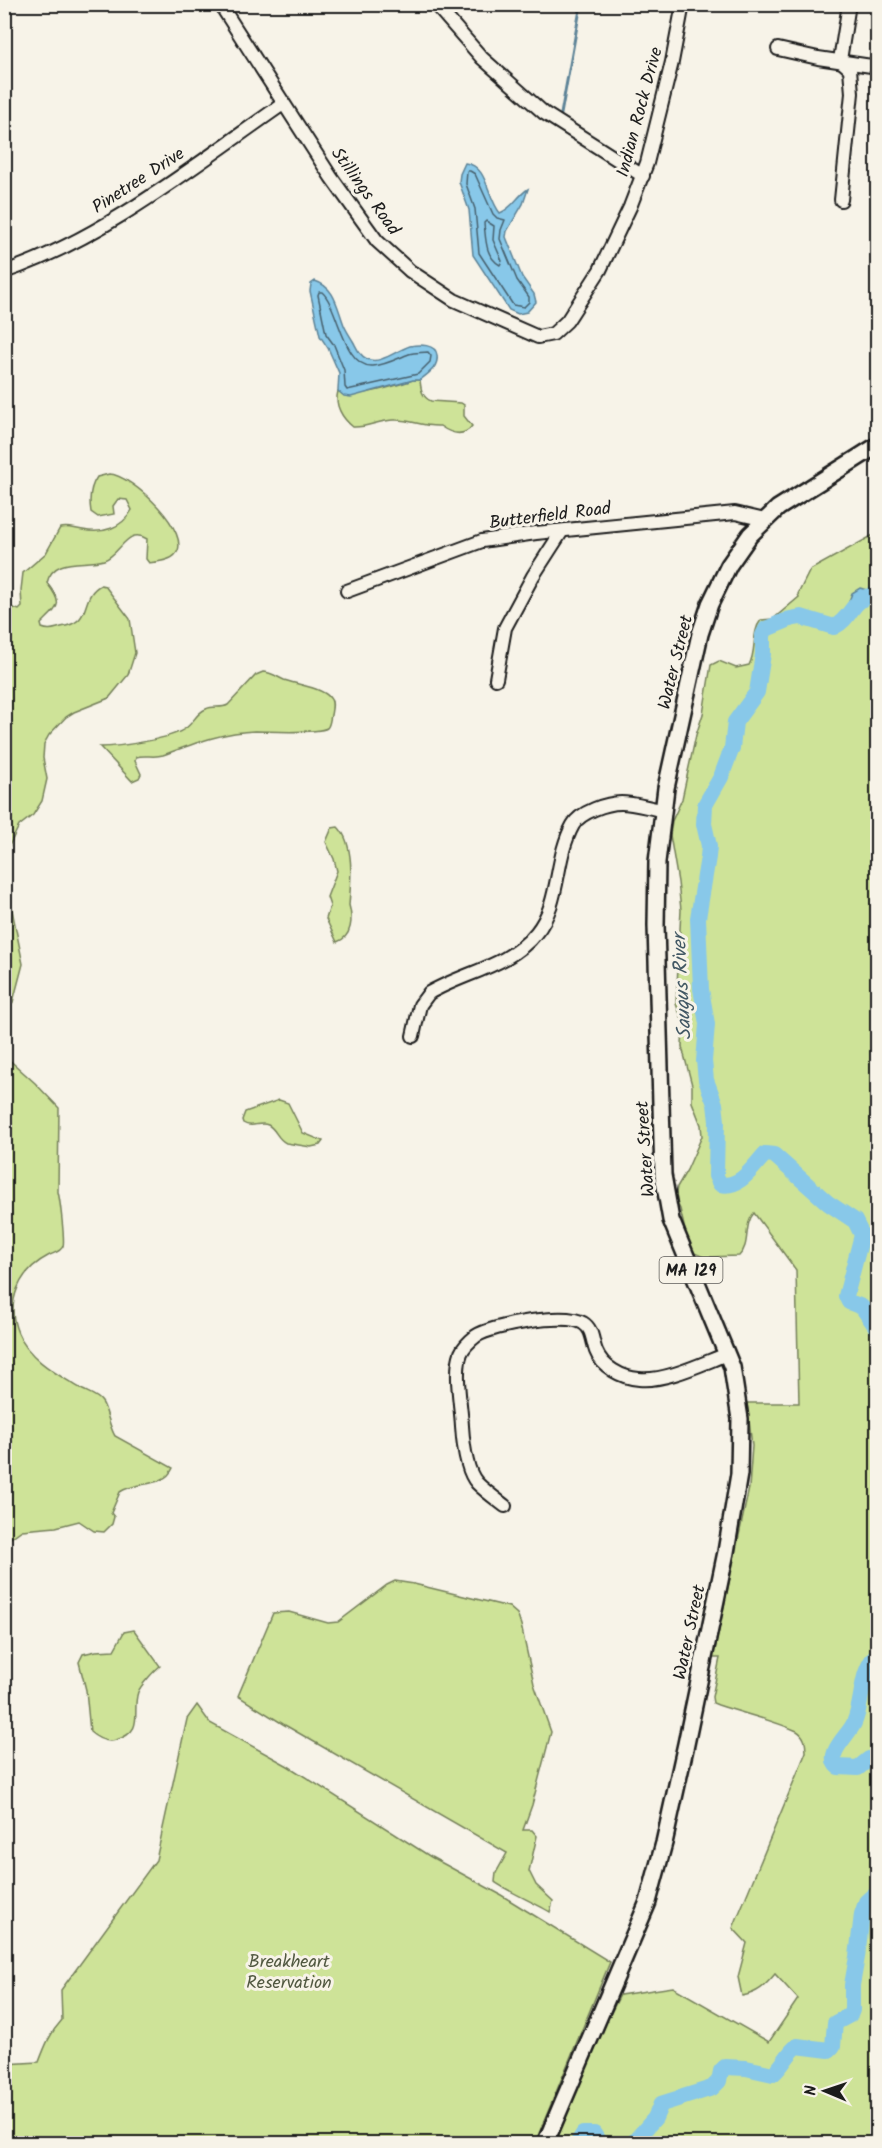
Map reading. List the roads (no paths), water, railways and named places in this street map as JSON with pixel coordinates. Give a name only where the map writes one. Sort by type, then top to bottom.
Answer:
[{"type":"main road","name":"Water Street","points":[[545,2144],[648,1902],[667,1832],[726,1552],[740,1474],[740,1419],[732,1367],[671,1221],[663,1175],[656,925],[657,862],[662,810],[687,687],[705,618],[729,565],[750,535],[765,520],[801,492],[878,445]]},
{"type":"street","name":"Stillings Road","points":[[220,4],[331,177],[377,241],[410,271],[454,300],[538,337]]},
{"type":"street","points":[[435,4],[482,58],[544,113],[643,176]]},
{"type":"street","name":"Indian Rock Drive","points":[[538,337],[553,334],[567,321],[600,270],[630,207],[643,176],[672,62],[683,4]]},
{"type":"street","points":[[840,60],[849,4]]},
{"type":"street","points":[[778,49],[878,67]]},
{"type":"street","points":[[840,60],[850,69],[852,93],[841,200]]},
{"type":"street","name":"Pinetree Drive","points":[[4,272],[29,264],[74,241],[150,197],[284,104]]},
{"type":"street","name":"Butterfield Road","points":[[347,591],[482,541],[735,513],[765,520]]},
{"type":"street","points":[[496,679],[505,628],[533,576],[562,531]]},
{"type":"street","points":[[413,1036],[420,1005],[429,993],[514,952],[536,933],[551,904],[562,855],[574,823],[596,807],[621,803],[662,810]]},
{"type":"street","points":[[505,1506],[475,1481],[464,1448],[458,1370],[461,1352],[478,1335],[531,1321],[554,1318],[576,1319],[587,1326],[593,1336],[595,1349],[601,1362],[616,1372],[639,1380],[659,1378],[727,1354]]},
{"type":"water","points":[[465,163],[473,165],[483,176],[500,213],[528,189],[506,237],[522,277],[534,294],[536,302],[527,312],[518,314],[509,310],[473,255],[469,210],[459,182]]},
{"type":"water","points":[[315,281],[331,293],[346,329],[364,357],[377,360],[410,346],[426,346],[436,351],[435,367],[420,380],[351,397],[344,396],[338,391],[339,373],[320,336],[310,291],[311,284]]},
{"type":"water","points":[[860,588],[877,593],[877,595],[871,598],[852,618],[834,627],[846,610],[852,593]]},
{"type":"waterway","points":[[561,114],[581,4]]},
{"type":"waterway","name":"Saugus River","points":[[878,594],[862,599],[846,618],[834,627],[801,617],[766,629],[763,635],[763,654],[757,692],[735,722],[732,748],[721,777],[705,805],[704,824],[709,846],[698,918],[701,989],[707,1024],[704,1061],[706,1080],[715,1104],[717,1121],[716,1176],[720,1184],[734,1183],[746,1176],[765,1154],[774,1155],[828,1203],[855,1221],[862,1235],[846,1296],[849,1302],[862,1307],[878,1330]]},
{"type":"waterway","name":"Saugus River","points":[[878,1653],[868,1668],[854,1723],[839,1745],[834,1762],[838,1767],[858,1768],[869,1759],[878,1756]]},
{"type":"waterway","name":"Saugus River","points":[[632,2144],[655,2118],[661,2104],[712,2088],[719,2081],[721,2071],[725,2067],[746,2068],[773,2074],[797,2046],[829,2050],[833,2046],[835,2023],[850,2015],[852,2010],[852,1985],[862,1914],[866,1902],[878,1891]]},
{"type":"waterway","name":"Saugus River","points":[[577,2144],[583,2134],[594,2134],[600,2144]]},
{"type":"park label","name":"Breakheart Reservation","points":[[289,1971]]}]
